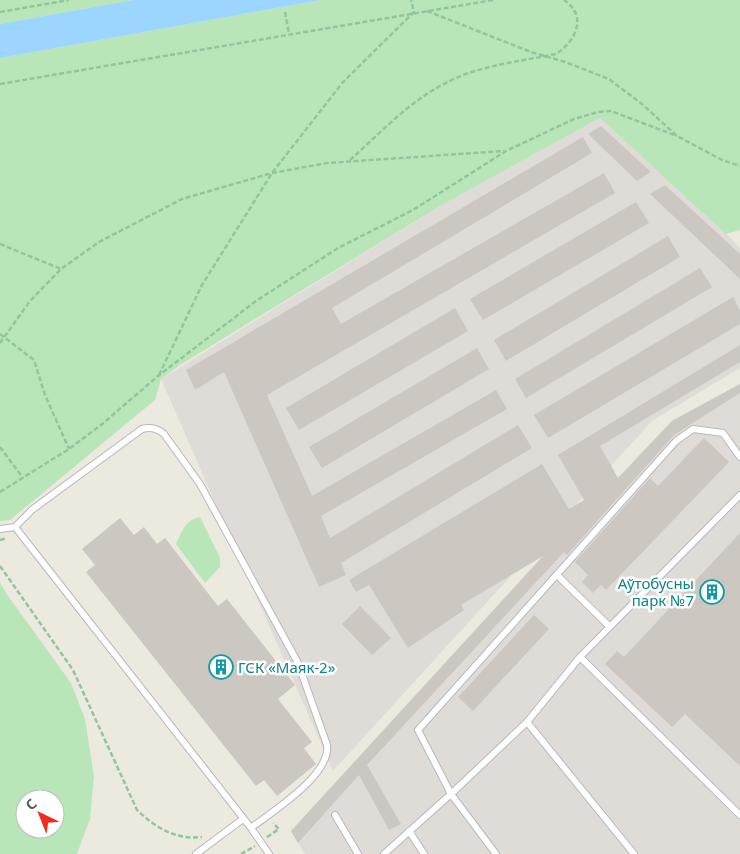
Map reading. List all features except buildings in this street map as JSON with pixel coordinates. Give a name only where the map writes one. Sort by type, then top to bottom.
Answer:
[{"type":"lane","points":[[0,529],[15,527],[33,509],[142,429],[159,430],[164,434],[200,484],[298,663],[327,745],[328,754],[323,766],[314,778],[251,828]]},
{"type":"lane","points":[[496,854],[451,794],[418,730],[676,441],[693,429],[723,433],[740,457]]},
{"type":"lane","points":[[384,854],[527,722],[580,657],[740,495]]},
{"type":"lane","points":[[15,527],[251,828],[268,854]]},
{"type":"lane","points":[[557,575],[610,627]]},
{"type":"lane","points":[[580,657],[740,815]]},
{"type":"lane","points":[[527,722],[634,854]]},
{"type":"lane","points":[[335,815],[358,854]]},
{"type":"lane","points":[[196,854],[244,819]]},
{"type":"lane","points":[[409,831],[424,854]]},
{"type":"path","points":[[0,12],[69,0]]},
{"type":"path","points":[[411,0],[414,12]]},
{"type":"path","points":[[0,84],[493,0]]},
{"type":"path","points":[[349,161],[416,102],[443,84],[486,67],[546,56],[564,49],[576,35],[577,15],[574,8],[564,0]]},
{"type":"path","points":[[426,10],[530,52],[593,72],[619,85],[677,136]]},
{"type":"path","points":[[286,12],[289,34]]},
{"type":"path","points":[[158,376],[202,285],[272,173],[344,82],[414,12]]},
{"type":"path","points":[[0,492],[69,449],[101,425],[158,376],[256,301],[338,248],[413,210],[506,151],[574,119],[598,112],[611,111],[677,136],[722,160],[740,166]]},
{"type":"path","points":[[0,343],[2,335],[61,269],[99,242],[182,199],[272,173],[349,161],[427,158],[506,151]]},
{"type":"path","points":[[0,244],[61,269]]},
{"type":"path","points":[[2,335],[34,360],[46,395],[69,449]]},
{"type":"path","points":[[0,447],[23,478]]},
{"type":"path","points":[[0,566],[73,670],[137,810],[155,827],[175,835],[197,838],[221,835]]},
{"type":"shaded area","points":[[600,118],[713,220],[740,248],[740,368],[652,421],[333,771],[161,379],[440,206]]},
{"type":"shaded area","points":[[740,384],[740,854],[305,854],[291,831],[523,578],[672,421]]},
{"type":"green space","points":[[0,0],[133,0],[0,24]]},
{"type":"green space","points":[[321,0],[740,0],[740,230],[726,234],[600,118],[440,206],[180,365],[161,379],[155,400],[10,520],[0,521],[0,58]]},
{"type":"green space","points":[[200,517],[220,558],[220,567],[205,583],[176,544],[182,531],[188,524],[195,518]]},
{"type":"green space","points":[[0,582],[71,683],[85,719],[94,777],[90,819],[77,854],[0,854]]},
{"type":"water","points":[[133,0],[321,0],[0,58],[0,24]]},
{"type":"place","name":"Аўтобусны парк №7","points":[[712,592]]},
{"type":"place","name":"ГСК «Маяк-2»","points":[[221,667]]}]
